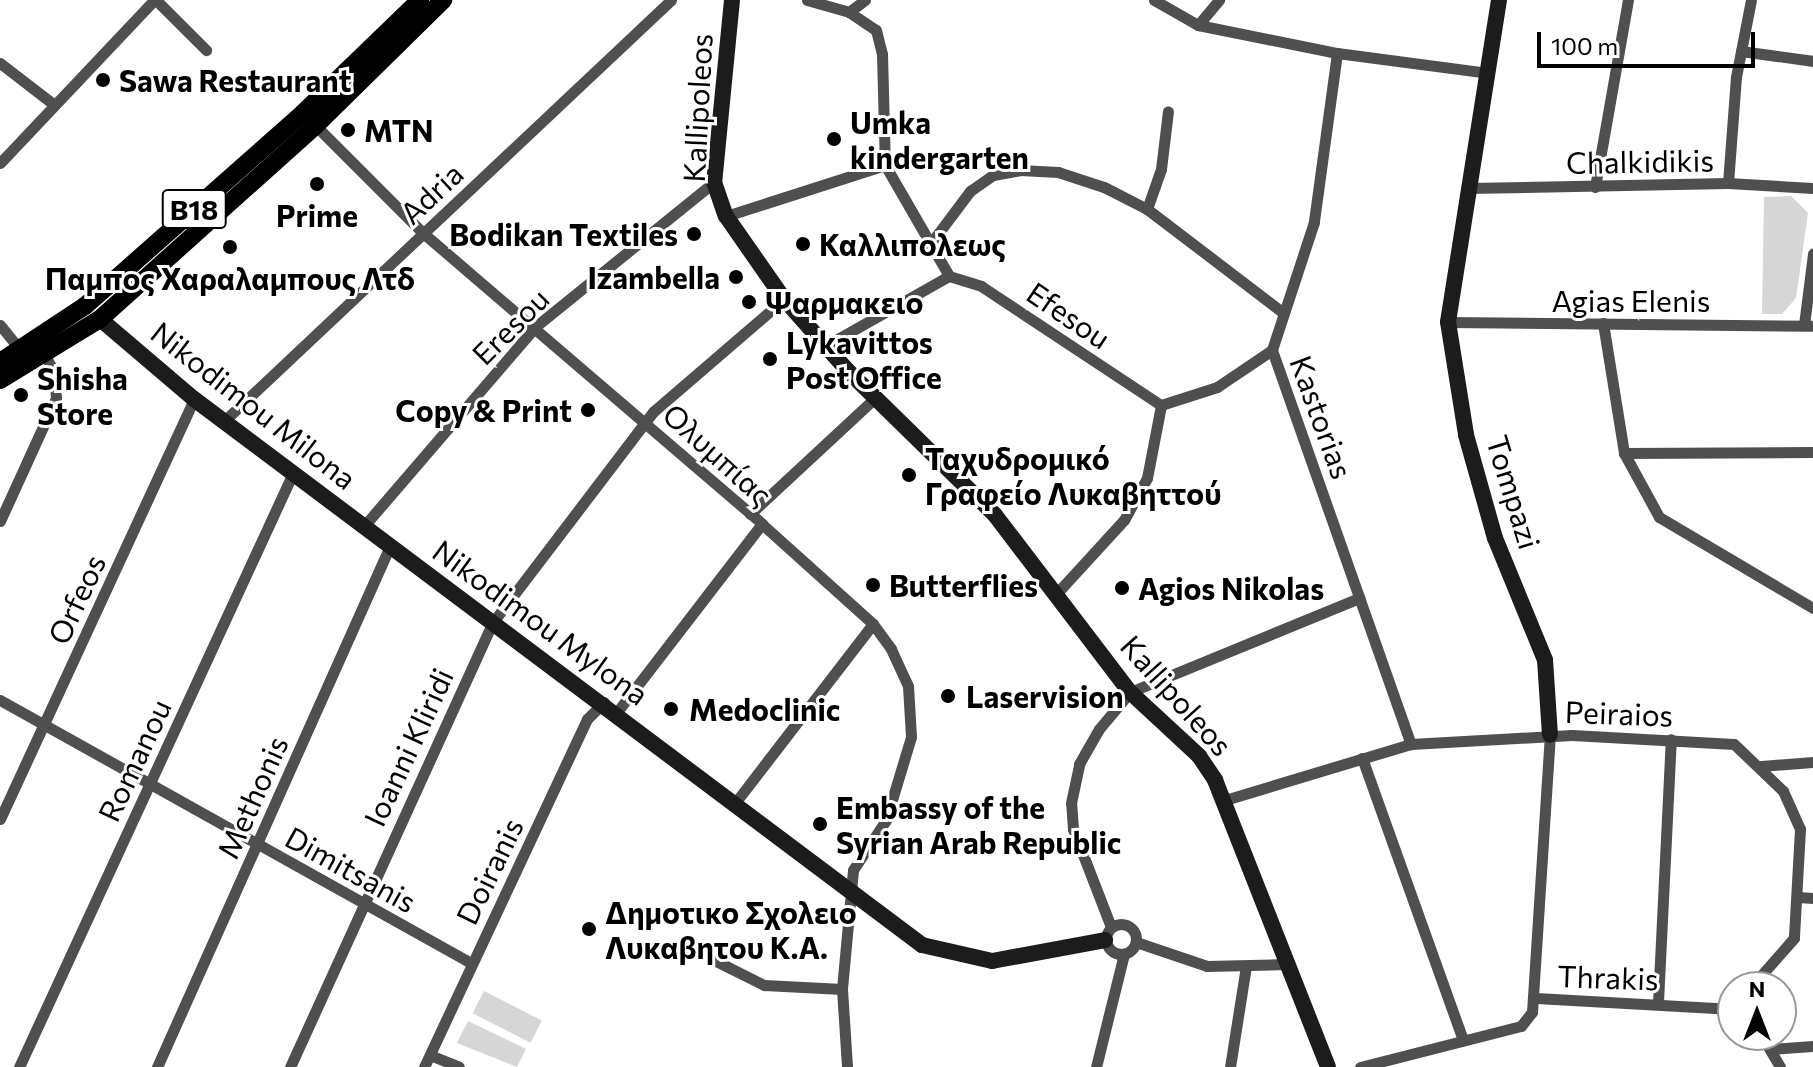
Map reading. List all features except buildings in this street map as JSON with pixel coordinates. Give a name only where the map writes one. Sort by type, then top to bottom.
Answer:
[{"type":"main road","name":"B18","points":[[0,362],[85,306],[309,120],[420,0]]},
{"type":"main road","name":"B18","points":[[0,380],[100,319],[309,120],[443,0]]},
{"type":"street","points":[[0,163],[155,0],[206,50]]},
{"type":"street","name":"Adria","points":[[224,421],[671,0]]},
{"type":"street","name":"Kallipoleos","points":[[732,0],[714,182],[726,216],[784,299],[876,397],[995,515],[1130,692],[1199,756],[1225,800],[1328,1067]]},
{"type":"street","points":[[807,0],[849,12],[869,23],[881,39],[885,165],[949,276],[827,345]]},
{"type":"street","points":[[849,12],[865,0]]},
{"type":"street","points":[[1154,0],[1198,25],[1337,53],[1488,73]]},
{"type":"street","points":[[1198,25],[1219,0]]},
{"type":"street","name":"Tompazi","points":[[1499,0],[1448,322],[1466,435],[1495,538],[1545,660],[1550,735],[1536,998]]},
{"type":"street","points":[[1595,187],[1628,0]]},
{"type":"street","points":[[1728,183],[1741,51],[1751,0]]},
{"type":"street","points":[[1741,51],[1813,61]]},
{"type":"street","name":"Kastorias","points":[[1337,53],[1314,222],[1304,264],[1281,311],[1272,350],[1411,744]]},
{"type":"street","points":[[0,63],[53,104]]},
{"type":"street","points":[[1147,209],[1161,169],[1168,111]]},
{"type":"street","name":"Ολυμπίας","points":[[309,120],[423,233],[648,424],[873,624],[908,686],[911,737],[895,796],[853,870],[842,989],[847,1067]]},
{"type":"street","points":[[726,216],[885,165]]},
{"type":"street","points":[[931,243],[970,191],[993,175],[1020,170],[1058,172],[1104,187],[1147,209],[1281,311]]},
{"type":"street","name":"Eresou","points":[[364,526],[535,327],[714,182]]},
{"type":"street","name":"Chalkidikis","points":[[1468,188],[1728,183],[1813,188]]},
{"type":"street","points":[[1808,325],[1813,254]]},
{"type":"street","name":"Efesou","points":[[949,276],[981,286],[1161,405]]},
{"type":"street","name":"Ioanni Kliridi","points":[[290,1067],[360,923],[365,903],[493,622],[648,424],[654,411],[784,299]]},
{"type":"street","name":"Nikodimou Milona","points":[[85,306],[194,399],[390,546]]},
{"type":"street","name":"Agias Elenis","points":[[1448,322],[1808,325]]},
{"type":"street","points":[[1603,323],[1624,453],[1659,517],[1813,608]]},
{"type":"street","points":[[0,325],[21,351]]},
{"type":"street","points":[[1057,593],[1124,520],[1147,478],[1161,405],[1217,387],[1272,350]]},
{"type":"street","points":[[0,521],[56,398],[54,372],[45,355]]},
{"type":"street","points":[[750,514],[876,397]]},
{"type":"street","name":"Orfeos","points":[[0,819],[194,399]]},
{"type":"street","points":[[1624,453],[1813,452]]},
{"type":"street","name":"Romanou","points":[[19,1067],[293,473]]},
{"type":"street","name":"Doiranis","points":[[424,1067],[587,719],[610,707],[762,524]]},
{"type":"street","name":"Nikodimou Mylona","points":[[390,546],[610,707],[849,892]]},
{"type":"street","name":"Methonis","points":[[157,1067],[390,546]]},
{"type":"street","points":[[1124,954],[1109,950],[1108,934],[1073,829],[1071,803],[1079,764],[1099,729],[1130,692],[1359,598]]},
{"type":"street","points":[[735,803],[873,624]]},
{"type":"street","name":"Dimitsanis","points":[[0,700],[471,963]]},
{"type":"street","name":"Peiraios","points":[[1225,800],[1411,744],[1550,735],[1727,741],[1761,766],[1798,816],[1798,897],[1792,945],[1767,971]]},
{"type":"street","points":[[1658,1002],[1671,739]]},
{"type":"street","points":[[1362,758],[1463,1040]]},
{"type":"street","points":[[1761,766],[1813,762]]},
{"type":"street","points":[[849,892],[922,945],[969,959],[1030,956],[1128,926],[1136,942],[1207,966],[1287,964]]},
{"type":"street","points":[[1798,897],[1813,898]]},
{"type":"street","points":[[1096,1067],[1124,954],[1136,942]]},
{"type":"street","points":[[716,961],[764,985],[842,989]]},
{"type":"street","points":[[1230,1067],[1246,966]]},
{"type":"street","name":"Thrakis","points":[[1360,1067],[1521,1026],[1536,998],[1658,1002],[1717,1008]]},
{"type":"street","points":[[430,1055],[459,1067]]},
{"type":"shaded area","points":[[1791,196],[1808,213],[1796,298],[1782,314],[1762,314],[1764,197]]},
{"type":"shaded area","points":[[484,991],[542,1021],[531,1043],[473,1013]]},
{"type":"shaded area","points":[[468,1021],[526,1049],[517,1067],[457,1043]]},
{"type":"place","name":"Sawa Restaurant","points":[[103,80]]},
{"type":"place","name":"MTN","points":[[348,130]]},
{"type":"place","name":"Umka kindergarten","points":[[834,139]]},
{"type":"place","name":"Prime","points":[[317,184]]},
{"type":"place","name":"Bodikan Textiles","points":[[694,234]]},
{"type":"place","name":"Καλλιπολεως","points":[[803,244]]},
{"type":"place","name":"Παμπος Χαραλαμπους Λτδ","points":[[230,247]]},
{"type":"place","name":"Izambella","points":[[736,277]]},
{"type":"place","name":"Ψαρμακειο","points":[[749,302]]},
{"type":"place","name":"Lykavittos Post Office","points":[[770,359]]},
{"type":"place","name":"Shisha Store","points":[[21,395]]},
{"type":"place","name":"Copy & Print","points":[[588,410]]},
{"type":"place","name":"Ταχυδρομικό Γραφείο Λυκαβηττού","points":[[909,475]]},
{"type":"place","name":"Butterflies","points":[[873,585]]},
{"type":"place","name":"Agios Nikolas","points":[[1122,588]]},
{"type":"place","name":"Laservision","points":[[948,696]]},
{"type":"place","name":"Medoclinic","points":[[671,709]]},
{"type":"place","name":"Embassy of the Syrian Arab Republic","points":[[820,824]]},
{"type":"place","name":"Δημοτικο Σχολειο Λυκαβητου Κ.Α.","points":[[589,929]]}]
